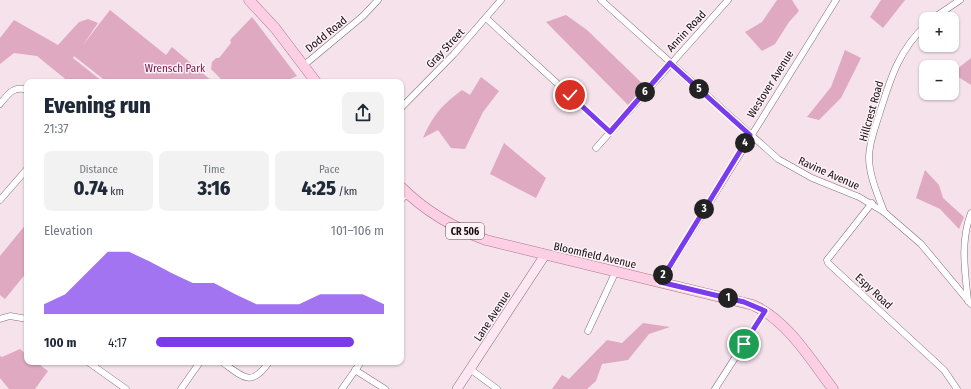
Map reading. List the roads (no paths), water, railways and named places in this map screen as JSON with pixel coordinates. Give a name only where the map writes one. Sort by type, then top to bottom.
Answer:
[{"type":"main road","points":[[249,0],[266,18],[314,79]]},
{"type":"main road","name":"Bloomfield Avenue","points":[[404,194],[434,214],[473,235],[498,244],[744,302],[765,311],[780,322],[833,389]]},
{"type":"street","name":"Dodd Road","points":[[303,66],[363,16],[378,0]]},
{"type":"street","name":"Gray Street","points":[[404,105],[454,54],[501,0]]},
{"type":"street","name":"Ravine Avenue","points":[[601,0],[778,159],[795,169],[872,203],[884,212],[921,244],[970,302]]},
{"type":"street","name":"Annin Road","points":[[596,148],[670,63],[728,0]]},
{"type":"street","name":"Westover Avenue","points":[[660,282],[750,135],[836,0]]},
{"type":"street","points":[[942,12],[960,0]]},
{"type":"street","points":[[486,18],[610,132]]},
{"type":"street","name":"Hillcrest Road","points":[[884,212],[874,183],[869,155],[873,136],[894,68],[902,54],[919,33]]},
{"type":"street","points":[[0,104],[12,90],[20,88],[24,89]]},
{"type":"street","points":[[0,200],[24,172]]},
{"type":"street","name":"Espy Road","points":[[872,203],[827,260],[828,263],[944,370],[957,389]]},
{"type":"street","points":[[970,302],[963,257],[965,234],[971,213]]},
{"type":"street","name":"Lane Avenue","points":[[457,389],[545,255]]},
{"type":"street","points":[[588,331],[616,272]]},
{"type":"street","points":[[715,389],[765,311]]},
{"type":"street","points":[[0,319],[10,316],[24,318]]},
{"type":"street","points":[[92,365],[126,389]]},
{"type":"street","points":[[181,389],[198,365]]},
{"type":"street","points":[[226,365],[240,375],[249,378],[258,376],[267,365]]},
{"type":"street","points":[[342,389],[359,365]]},
{"type":"street","points":[[470,369],[498,389]]},
{"type":"street","points":[[355,370],[385,389]]},
{"type":"park label","name":"Wrensch Park","points":[[175,68]]}]
